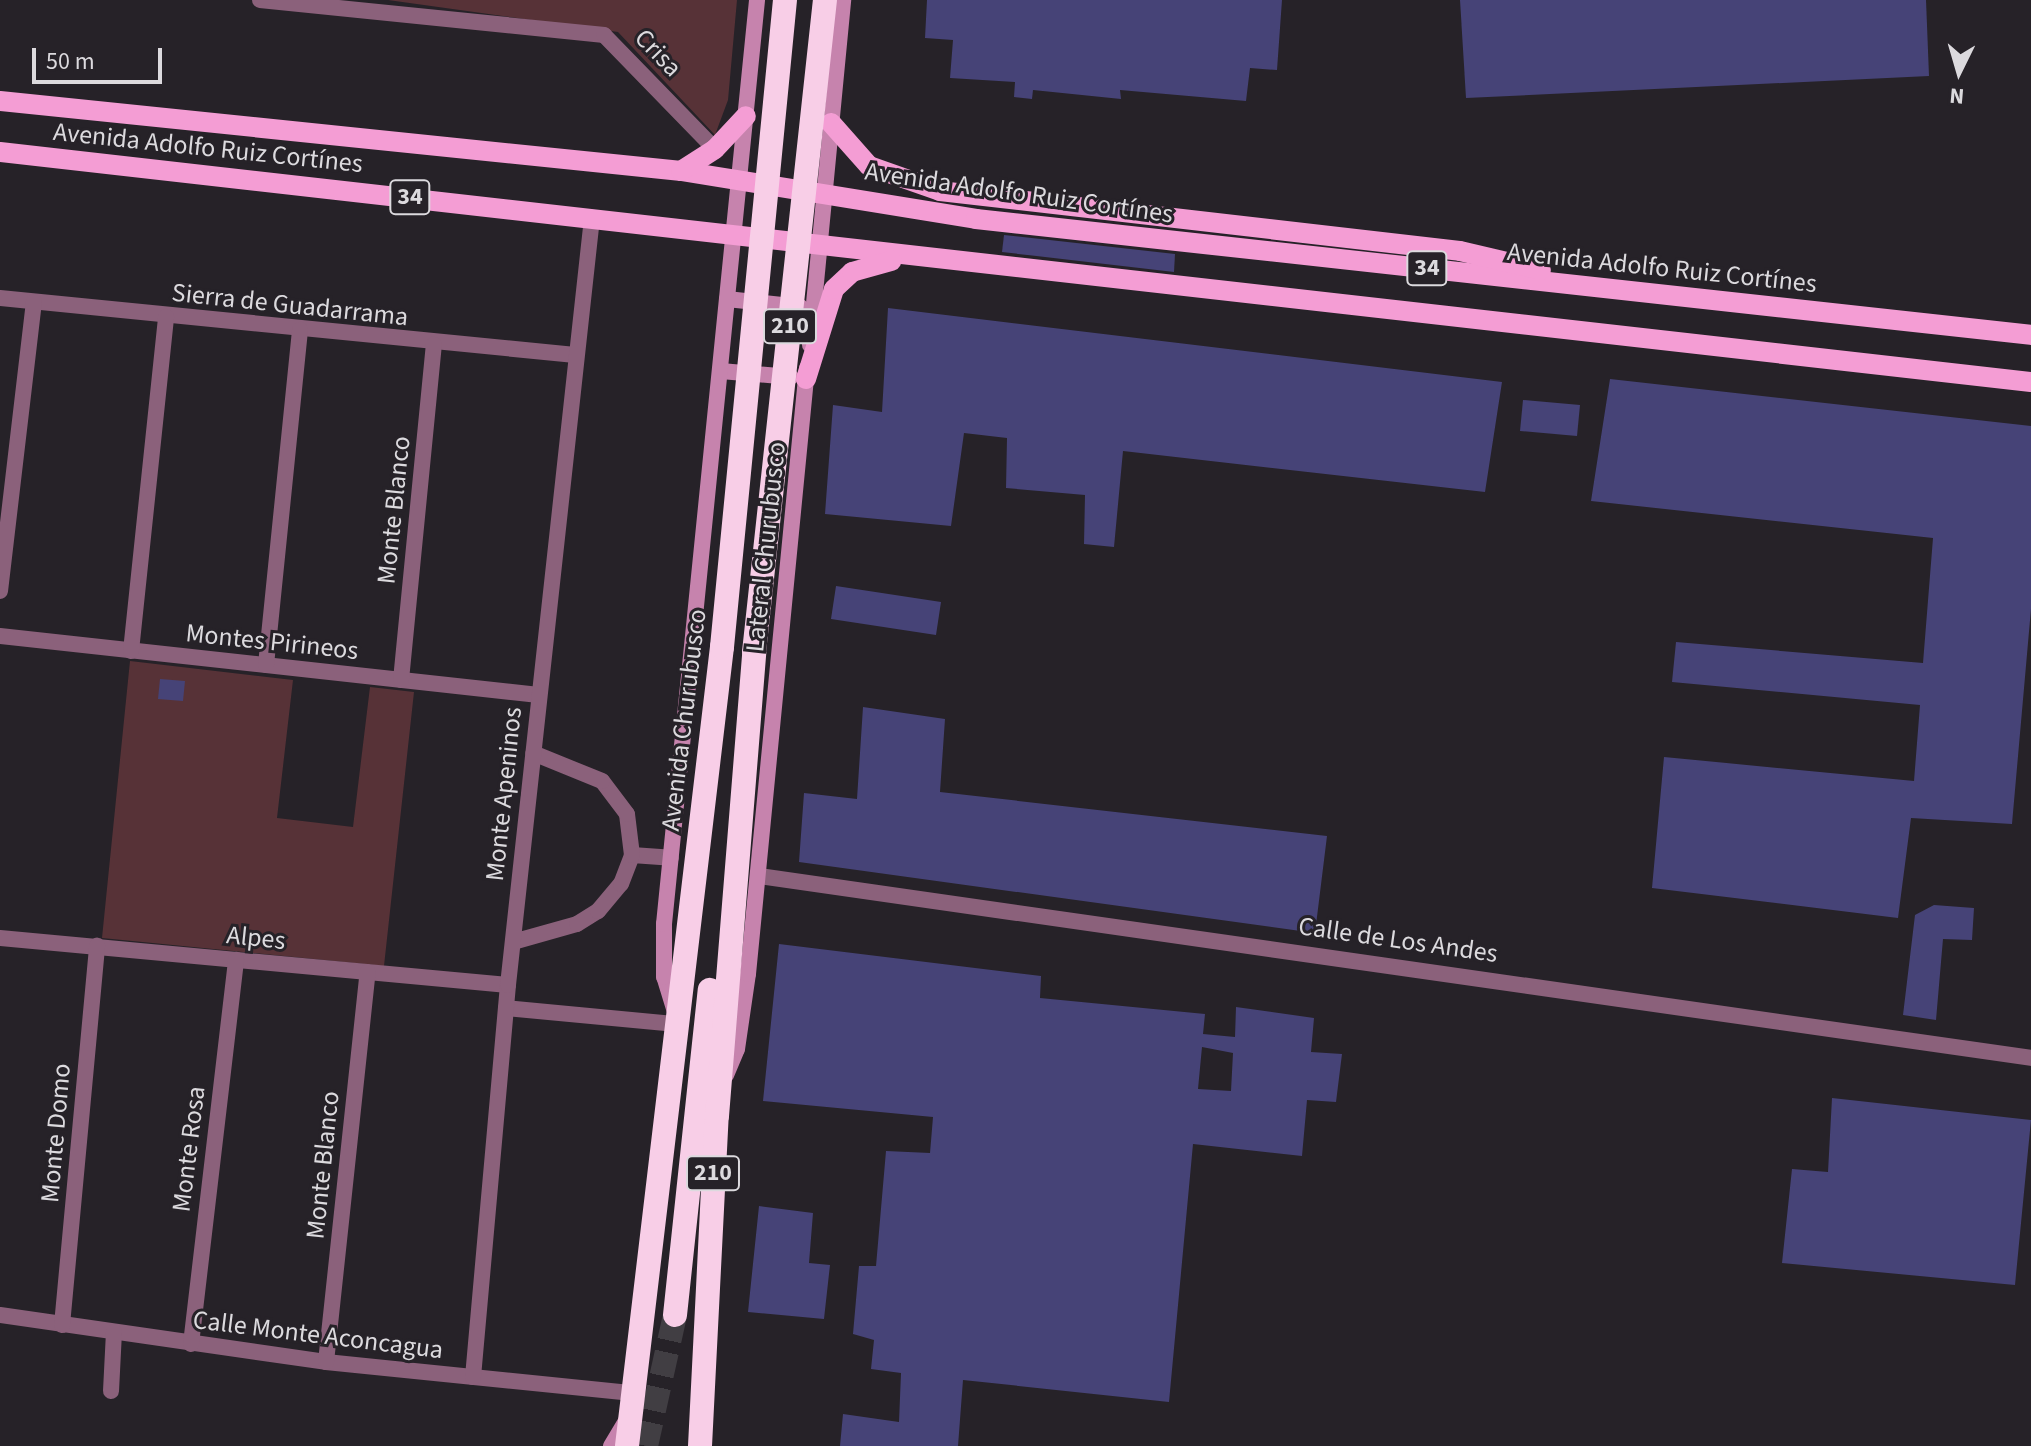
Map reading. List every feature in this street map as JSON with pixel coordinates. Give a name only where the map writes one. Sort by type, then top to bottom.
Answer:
[{"type":"highway","name":"Avenida Churubusco","points":[[627,1446],[722,647],[785,0]]},
{"type":"highway","name":"210","points":[[700,1446],[718,1095],[754,652],[825,0]]},
{"type":"highway","points":[[675,1315],[714,950],[733,900]]},
{"type":"main road","name":"Avenida Adolfo Ruiz Cortínes","points":[[0,101],[681,171],[739,178],[976,219],[2031,335]]},
{"type":"main road","points":[[681,171],[715,149],[746,116]]},
{"type":"main road","points":[[831,123],[869,166],[940,191],[1460,251],[1623,289]]},
{"type":"main road","name":"Avenida Adolfo Ruiz Cortínes","points":[[0,152],[733,233],[910,259],[2031,382]]},
{"type":"main road","points":[[806,379],[834,289],[869,264],[910,259]]},
{"type":"street","name":"Crisa","points":[[260,0],[604,35],[715,149]]},
{"type":"street","points":[[506,1008],[676,1020],[662,962],[757,0]]},
{"type":"street","name":"Lateral Churubusco","points":[[718,1095],[737,1049],[759,876],[843,0]]},
{"type":"street","name":"Monte Apeninos","points":[[473,1377],[508,985],[592,218]]},
{"type":"street","name":"Sierra de Guadarrama","points":[[0,298],[434,345],[575,355]]},
{"type":"street","points":[[727,299],[814,309]]},
{"type":"street","points":[[0,591],[34,302]]},
{"type":"street","points":[[131,651],[166,317]]},
{"type":"street","points":[[266,665],[300,330]]},
{"type":"street","name":"Monte Blanco","points":[[401,680],[434,345]]},
{"type":"street","points":[[721,371],[806,379]]},
{"type":"street","name":"Montes Pirineos","points":[[0,636],[539,695]]},
{"type":"street","points":[[513,942],[577,924],[598,911],[621,884],[632,855],[627,814],[602,781],[533,753]]},
{"type":"street","points":[[632,855],[671,858]]},
{"type":"street","name":"Calle de Los Andes","points":[[759,876],[2031,1058]]},
{"type":"street","name":"Alpes","points":[[0,938],[508,985]]},
{"type":"street","name":"Monte Domo","points":[[62,1325],[97,946]]},
{"type":"street","name":"Monte Rosa","points":[[191,1344],[236,960]]},
{"type":"street","name":"Monte Blanco","points":[[326,1362],[368,972]]},
{"type":"street","name":"Calle Monte Aconcagua","points":[[0,1315],[326,1362],[473,1377],[630,1404]]},
{"type":"street","points":[[111,1391],[114,1332]]},
{"type":"street","points":[[611,1446],[630,1404]]},
{"type":"shaded area","points":[[388,0],[737,0],[728,100],[715,135],[618,32]]},
{"type":"shaded area","points":[[130,661],[293,680],[277,818],[353,827],[370,687],[414,692],[384,966],[102,938]]},
{"type":"building","points":[[927,0],[1282,0],[1277,70],[1250,68],[1246,101],[1120,90],[1121,99],[1033,90],[1032,99],[1014,97],[1015,82],[950,78],[953,40],[925,38]]},
{"type":"building","points":[[1460,0],[1926,0],[1929,76],[1466,98]]},
{"type":"building","points":[[1004,235],[1175,254],[1174,272],[1002,252]]},
{"type":"building","points":[[888,308],[1502,382],[1485,492],[1123,451],[1114,547],[1084,544],[1085,495],[1006,488],[1007,438],[964,433],[951,526],[825,514],[833,405],[882,412]]},
{"type":"building","points":[[1610,379],[2031,426],[2031,609],[2012,824],[1911,818],[1898,918],[1652,888],[1664,757],[1914,781],[1920,705],[1672,682],[1676,642],[1923,663],[1933,538],[1591,501]]},
{"type":"building","points":[[1523,400],[1580,405],[1577,436],[1520,431]]},
{"type":"building","points":[[836,586],[941,602],[936,635],[831,619]]},
{"type":"building","points":[[160,679],[185,681],[183,701],[158,699]]},
{"type":"building","points":[[863,707],[945,719],[940,792],[1327,836],[1315,933],[799,862],[804,793],[857,799]]},
{"type":"building","points":[[1934,905],[1974,908],[1972,940],[1943,939],[1936,1020],[1903,1015],[1915,915]]},
{"type":"building","points":[[779,944],[1041,976],[1040,998],[1205,1014],[1203,1034],[1235,1037],[1236,1007],[1314,1018],[1311,1052],[1342,1054],[1336,1102],[1307,1100],[1302,1156],[1193,1144],[1169,1402],[963,1380],[958,1446],[840,1446],[843,1414],[899,1422],[901,1373],[871,1369],[874,1340],[853,1334],[859,1266],[876,1266],[886,1151],[930,1153],[933,1117],[763,1101]],"holes":[[[1202,1047],[1233,1053],[1231,1091],[1198,1089]]]},
{"type":"building","points":[[1832,1098],[2031,1120],[2015,1285],[1782,1263],[1792,1169],[1828,1172]]},
{"type":"building","points":[[759,1206],[813,1213],[809,1263],[830,1265],[824,1319],[748,1312]]},
{"type":"tunnel","points":[[646,1446],[675,1315]]}]
